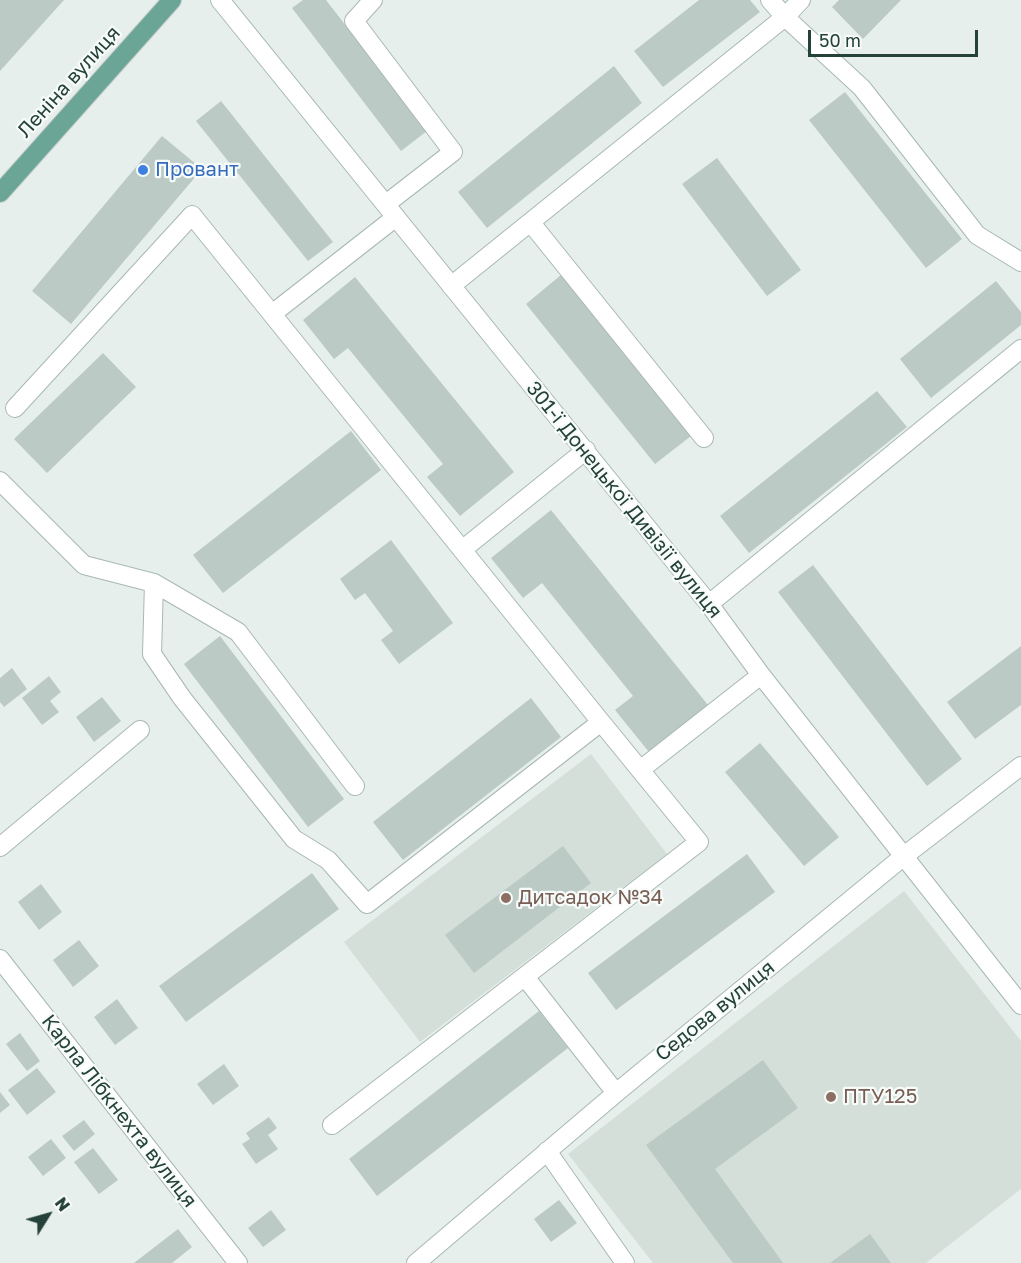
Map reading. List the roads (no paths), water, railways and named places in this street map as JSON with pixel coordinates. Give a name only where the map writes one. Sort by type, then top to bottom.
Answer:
[{"type":"main road","name":"Леніна вулиця","points":[[0,193],[172,0]]},
{"type":"street","name":"301-ї Донецької Дивізії вулиця","points":[[220,0],[709,604],[761,675],[1021,1005]]},
{"type":"street","points":[[272,314],[391,211],[453,152],[354,21],[373,0]]},
{"type":"street","points":[[770,0],[785,17],[862,88],[977,235],[1021,262]]},
{"type":"street","points":[[451,286],[785,17],[801,0]]},
{"type":"street","points":[[15,408],[192,215],[699,842],[332,1125]]},
{"type":"street","points":[[531,223],[704,438]]},
{"type":"street","points":[[709,604],[1021,349]]},
{"type":"street","points":[[462,550],[586,450]]},
{"type":"street","points":[[0,482],[84,565],[154,583],[238,632],[355,786]]},
{"type":"street","points":[[154,583],[152,654],[182,698],[294,839],[328,860],[367,904],[601,722]]},
{"type":"street","points":[[640,770],[761,675]]},
{"type":"street","points":[[0,847],[140,730]]},
{"type":"street","name":"Седова вулиця","points":[[416,1263],[546,1151],[904,856],[1021,766]]},
{"type":"street","name":"Карла Лібкнехта вулиця","points":[[0,959],[238,1263]]},
{"type":"street","points":[[525,977],[616,1093]]},
{"type":"street","points":[[546,1151],[625,1263]]},
{"type":"place","name":"Провант","points":[[143,170]]},
{"type":"place","name":"Дитсадок №34","points":[[506,898]]},
{"type":"place","name":"ПТУ125","points":[[831,1097]]}]
